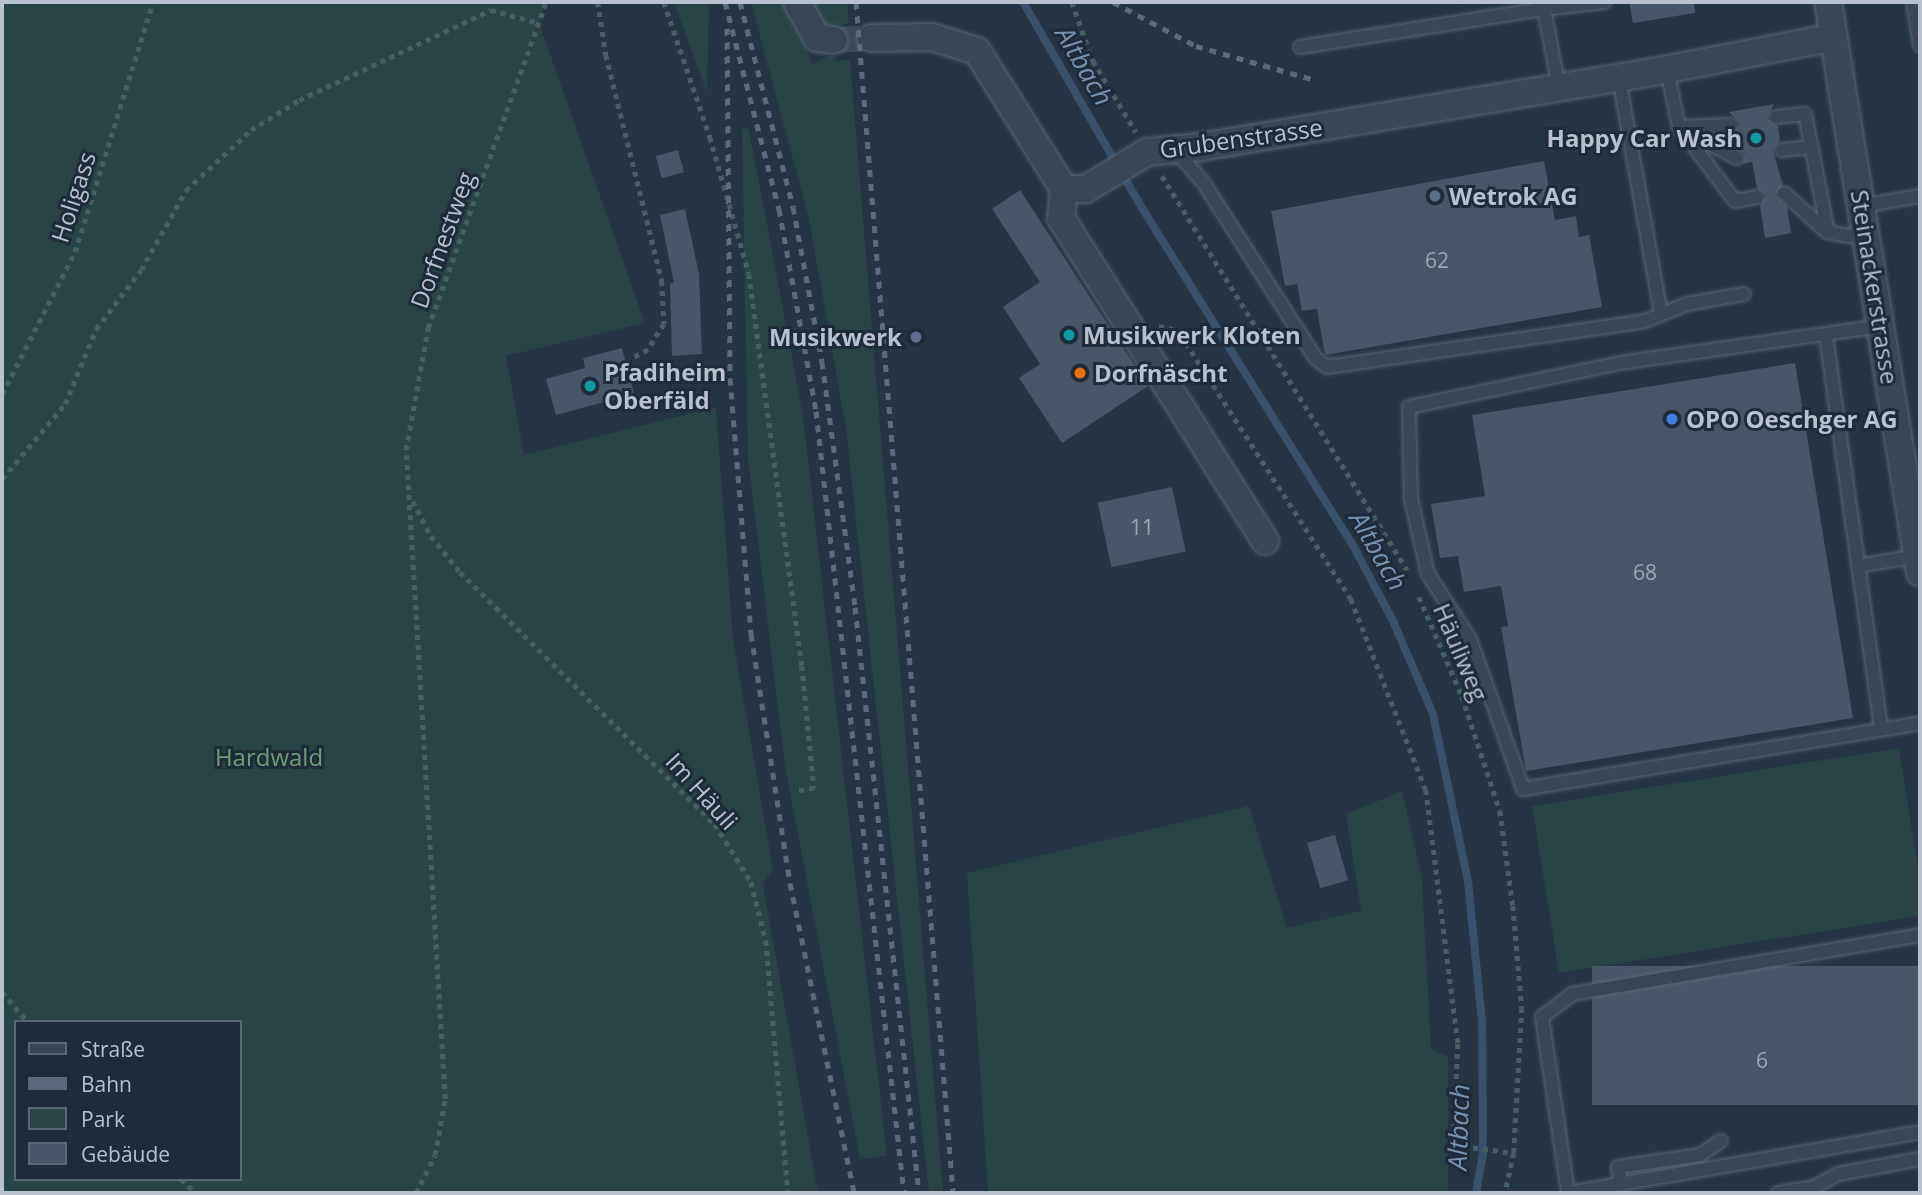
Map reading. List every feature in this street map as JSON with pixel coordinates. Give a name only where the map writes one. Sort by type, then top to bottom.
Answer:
[{"type":"street","points":[[797,2],[817,38],[834,40]]},
{"type":"street","name":"Steinackerstrasse","points":[[1828,2],[1919,564]]},
{"type":"street","points":[[871,38],[932,37],[977,51],[1064,189],[1060,218],[1265,541]]},
{"type":"street","name":"Grubenstrasse","points":[[1064,189],[1086,189],[1142,154],[1667,70],[1834,37]]},
{"type":"lane","points":[[1300,47],[1605,2]]},
{"type":"lane","points":[[1913,2],[1920,45]]},
{"type":"lane","points":[[1544,9],[1559,88]]},
{"type":"lane","points":[[1667,70],[1679,127],[1735,201],[1758,197]]},
{"type":"lane","points":[[1619,78],[1661,314]]},
{"type":"lane","points":[[1776,117],[1805,114],[1828,232]]},
{"type":"lane","points":[[1679,127],[1731,125]]},
{"type":"lane","points":[[1679,127],[1737,158]]},
{"type":"lane","points":[[1782,150],[1811,148]]},
{"type":"lane","points":[[1173,149],[1203,182],[1317,359],[1327,368],[1619,325],[1687,304],[1744,294]]},
{"type":"lane","points":[[1784,194],[1828,232],[1848,236],[1864,219],[1920,196]]},
{"type":"lane","points":[[1882,326],[1826,336],[1626,362],[1409,407],[1410,499],[1428,574],[1470,639],[1523,789],[1920,723]]},
{"type":"lane","points":[[1826,336],[1881,729]]},
{"type":"lane","points":[[1858,566],[1919,564]]},
{"type":"lane","points":[[1920,935],[1572,994],[1542,1017],[1568,1193],[1920,1132]]},
{"type":"lane","points":[[1621,1184],[1618,1167],[1700,1155],[1721,1140]]},
{"type":"lane","points":[[1778,1193],[1814,1187],[1838,1174],[1920,1159]]},
{"type":"path","name":"Holigass","points":[[2,394],[75,252],[153,2]]},
{"type":"path","name":"Dorfnestweg","points":[[416,1193],[435,1155],[445,1099],[406,450],[428,328],[546,2]]},
{"type":"path","points":[[598,2],[606,55],[662,281],[664,324],[648,350],[634,357]]},
{"type":"path","points":[[664,2],[710,137],[749,274],[802,666],[814,788],[798,790]]},
{"type":"path","name":"Häuliweg","points":[[1072,2],[1093,61],[1142,154],[1412,582]]},
{"type":"path","points":[[2,479],[65,404],[96,329],[141,270],[186,190],[251,130],[299,100],[491,10],[539,23]]},
{"type":"path","points":[[1134,334],[1153,324],[1173,329],[1186,343],[1351,599],[1426,790],[1458,1044],[1454,1134],[1463,1146],[1514,1153]]},
{"type":"path","name":"Im Häuli","points":[[410,497],[431,536],[460,572],[715,824],[751,883],[765,941],[788,1193]]},
{"type":"path","name":"Häuliweg","points":[[1418,595],[1462,696],[1500,811],[1522,1008],[1514,1153],[1505,1193]]},
{"type":"path","points":[[2,992],[26,1020]]},
{"type":"path","points":[[183,1181],[196,1193]]},
{"type":"green space","name":"Hardwald","points":[[2,2],[546,2],[539,23],[645,323],[506,356],[524,455],[716,407],[733,639],[773,869],[763,884],[818,1193],[2,1193]]},
{"type":"green space","points":[[674,2],[707,2],[709,6],[707,93]]},
{"type":"green space","points":[[751,2],[785,2],[813,64],[828,56],[835,56],[836,61],[850,60],[943,1193],[929,1193],[846,429],[809,219]]},
{"type":"green space","points":[[807,2],[847,2],[849,23],[825,30]]},
{"type":"green space","points":[[742,128],[748,129],[754,155],[803,415],[887,1156],[860,1159],[785,767],[748,458]]},
{"type":"green space","points":[[1899,748],[1920,881],[1920,916],[1559,973],[1532,806]]},
{"type":"green space","points":[[1402,791],[1422,878],[1431,1049],[1448,1057],[1448,1193],[988,1193],[967,873],[1249,806],[1287,928],[1361,911],[1346,814]]},
{"type":"building","points":[[1629,2],[1694,2],[1695,13],[1633,23]]},
{"type":"building","points":[[1774,104],[1767,119],[1778,126],[1780,141],[1773,150],[1783,185],[1776,195],[1787,207],[1791,233],[1765,238],[1760,206],[1766,195],[1757,188],[1752,162],[1743,164],[1745,154],[1735,147],[1732,134],[1740,124],[1729,112]]},
{"type":"building","points":[[678,150],[684,172],[662,178],[656,156]]},
{"type":"building","points":[[1544,161],[1555,220],[1576,216],[1579,237],[1589,235],[1602,307],[1325,355],[1317,309],[1302,311],[1297,284],[1285,286],[1271,211]]},
{"type":"building","name":"Musikwerk Kloten","points":[[1020,190],[1148,386],[1062,443],[1019,378],[1040,364],[1003,307],[1040,282],[992,209]]},
{"type":"building","points":[[685,209],[699,274],[702,354],[672,356],[670,283],[674,283],[660,215]]},
{"type":"building","name":"Pfadiheim Oberfäld","points":[[622,348],[634,394],[556,415],[546,379],[585,368],[583,358]]},
{"type":"building","points":[[1795,363],[1853,718],[1526,771],[1501,627],[1508,626],[1501,586],[1464,592],[1458,556],[1440,558],[1431,504],[1485,496],[1472,415]]},
{"type":"building","points":[[1172,487],[1186,552],[1111,567],[1098,503]]},
{"type":"building","points":[[1335,835],[1348,880],[1320,888],[1307,843]]},
{"type":"building","points":[[1592,966],[1920,966],[1920,1105],[1592,1105]]},
{"type":"waterway","name":"Altbach","points":[[1023,2],[1142,208],[1356,551],[1393,621],[1433,714],[1468,881],[1482,1021],[1483,1153],[1476,1193]]},
{"type":"tunnel","points":[[834,40],[871,38]]},
{"type":"railway","points":[[725,2],[779,209],[816,411],[904,1193]]},
{"type":"railway","points":[[740,2],[793,207],[822,362],[855,607],[919,1193]]},
{"type":"railway","points":[[856,2],[953,1193]]},
{"type":"railway","points":[[1113,2],[1196,46],[1315,80]]},
{"type":"railway","points":[[727,28],[730,378],[751,634],[790,883],[854,1193]]},
{"type":"place","name":"Happy Car Wash","points":[[1756,138]]},
{"type":"place","name":"Wetrok AG","points":[[1435,196]]},
{"type":"place","name":"Musikwerk Kloten","points":[[1069,335]]},
{"type":"place","name":"Musikwerk","points":[[916,337]]},
{"type":"place","name":"Dorfnäscht","points":[[1080,373]]},
{"type":"place","name":"Pfadiheim Oberfäld","points":[[590,386]]},
{"type":"place","name":"OPO Oeschger AG","points":[[1672,419]]}]
